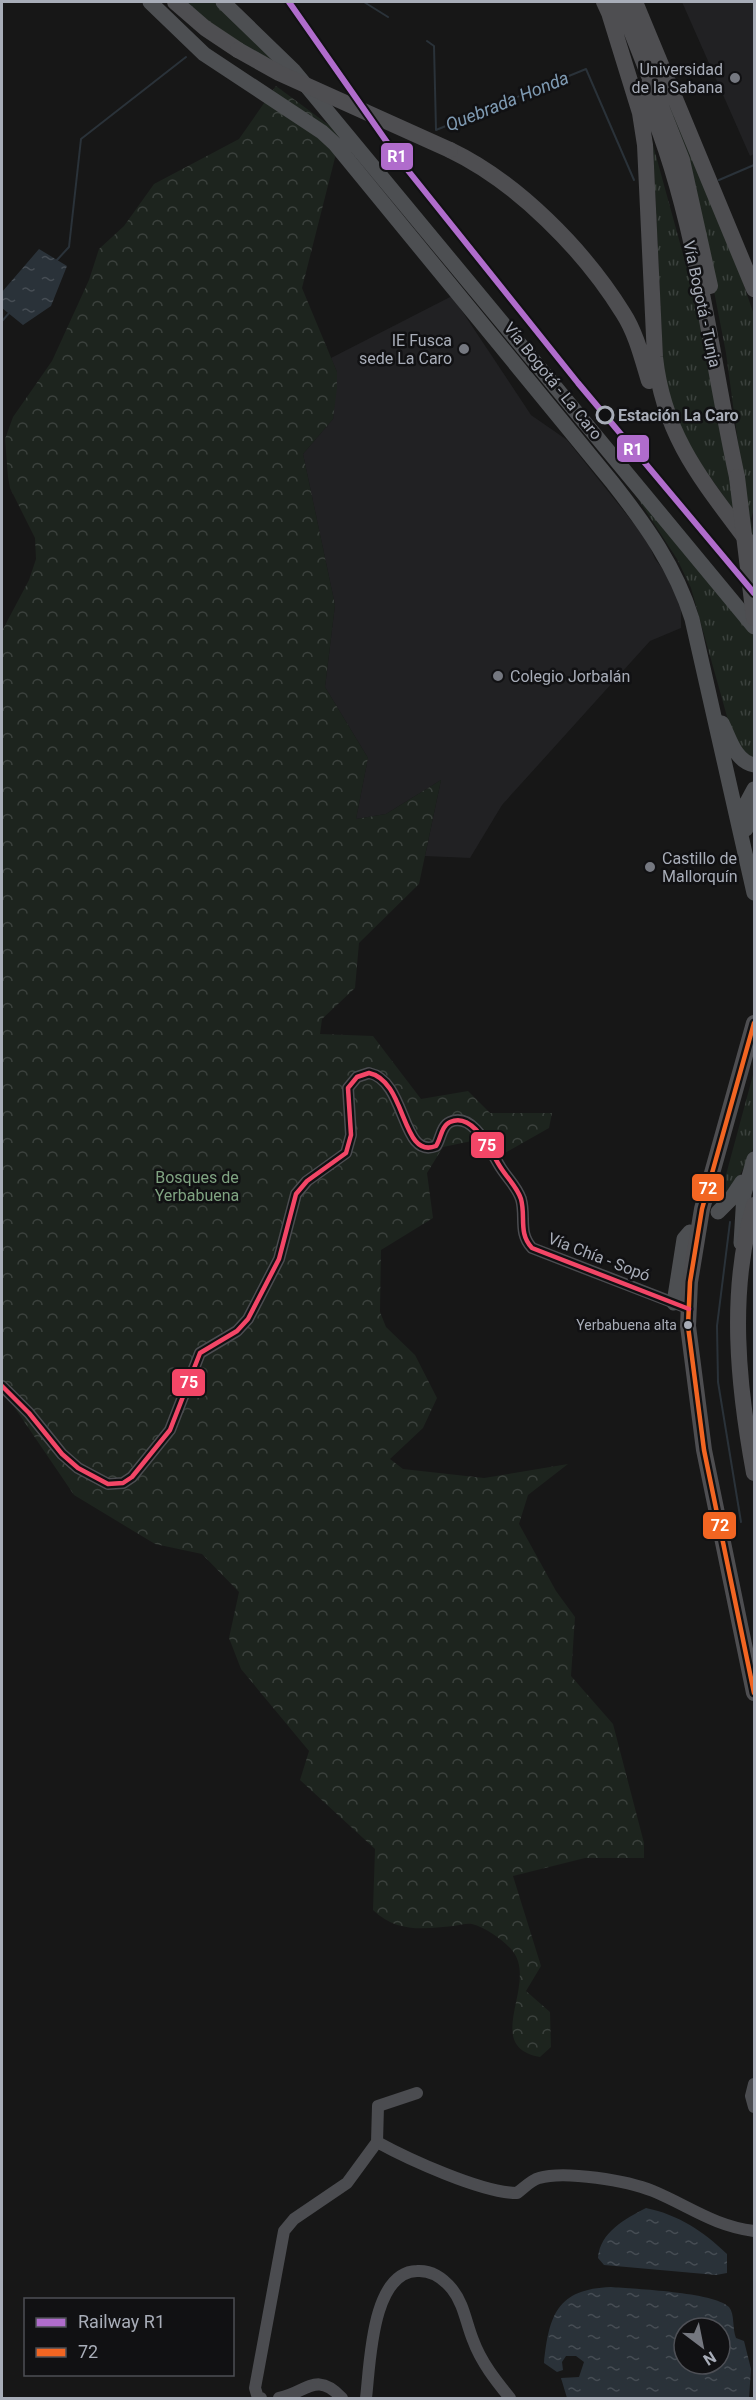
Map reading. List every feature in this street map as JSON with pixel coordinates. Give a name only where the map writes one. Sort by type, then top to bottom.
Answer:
[{"type":"highway","points":[[175,2],[205,28],[279,73],[450,150],[511,186],[559,234],[603,285],[624,314],[643,358],[652,390],[686,456],[754,550]]},
{"type":"highway","points":[[620,2],[674,134],[689,185],[723,359],[737,477]]},
{"type":"highway","points":[[635,2],[754,289]]},
{"type":"highway","points":[[607,9],[643,129],[655,357],[660,394],[674,434]]},
{"type":"highway","name":"Vía Bogotá - Tunja","points":[[607,9],[649,104],[675,182],[708,326],[737,477],[754,618]]},
{"type":"highway","points":[[754,1023],[702,1209],[681,1306],[699,1422],[754,1693]]},
{"type":"highway","points":[[754,1205],[747,1238],[741,1291],[739,1346],[754,1473]]},
{"type":"main road","name":"Vía Bogotá - La Caro","points":[[150,2],[204,54],[306,121],[335,144],[618,490],[650,533],[677,577],[692,619],[754,893]]},
{"type":"main road","name":"Vía Bogotá - La Caro","points":[[223,2],[294,71],[754,627]]},
{"type":"main road","points":[[712,705],[735,752],[742,759],[754,765]]},
{"type":"main road","points":[[747,862],[747,802],[754,789]]},
{"type":"main road","points":[[718,1212],[735,1194],[754,1159]]},
{"type":"main road","points":[[741,1291],[742,1208],[754,1159]]},
{"type":"main road","points":[[681,1306],[684,1239],[690,1232]]},
{"type":"street","name":"Vía Chía - Sopó","points":[[2,1386],[29,1413],[62,1454],[78,1468],[96,1480],[113,1485],[123,1483],[132,1477],[170,1430],[200,1353],[210,1344],[237,1331],[248,1319],[279,1259],[296,1194],[307,1181],[346,1152],[351,1135],[348,1088],[357,1077],[369,1073],[386,1080],[395,1093],[411,1135],[421,1146],[428,1148],[436,1146],[443,1129],[451,1122],[462,1120],[473,1127],[516,1188],[522,1201],[525,1237],[532,1248],[681,1306]]},
{"type":"street","points":[[754,2084],[751,2096],[754,2107]]},
{"type":"street","points":[[261,2398],[258,2397],[255,2388],[284,2231],[294,2219],[347,2183],[377,2142],[378,2106],[417,2092]]},
{"type":"street","points":[[377,2142],[420,2163],[496,2190],[517,2193],[537,2178],[552,2176],[619,2183],[651,2190],[698,2215],[724,2225],[754,2231]]},
{"type":"street","points":[[366,2398],[372,2339],[377,2315],[389,2289],[398,2277],[412,2271],[425,2270],[440,2277],[459,2300],[481,2357],[510,2398]]},
{"type":"street","points":[[279,2398],[311,2384],[324,2385],[334,2390],[342,2398]]},
{"type":"shaded area","name":"Universidad de la Sabana","points":[[682,2],[754,2],[754,154],[750,156]]},
{"type":"shaded area","points":[[452,296],[531,415],[567,440],[647,540],[655,559],[669,577],[681,606],[681,628],[650,641],[502,805],[470,858],[425,856],[441,780],[386,814],[356,819],[368,758],[325,687],[335,605],[303,454],[333,419],[337,372],[331,358]]},
{"type":"green space","points":[[185,2],[215,2],[232,14],[285,67],[234,42]]},
{"type":"green space","points":[[659,80],[733,253],[754,315],[754,509],[751,519],[754,539],[696,457],[677,425],[664,381],[653,145],[741,465],[726,353],[713,286]]},
{"type":"green space","name":"Bosques de Yerbabuena","points":[[276,86],[341,134],[302,288],[337,372],[337,388],[333,419],[303,454],[335,605],[325,687],[368,758],[356,819],[386,814],[441,780],[419,884],[359,943],[355,988],[322,1019],[320,1034],[373,1036],[421,1099],[468,1091],[490,1113],[552,1113],[549,1128],[496,1158],[472,1141],[443,1147],[427,1173],[433,1218],[381,1250],[380,1312],[386,1327],[415,1355],[437,1398],[423,1428],[390,1459],[403,1469],[484,1478],[568,1464],[528,1495],[519,1524],[556,1591],[575,1617],[571,1676],[613,1724],[644,1843],[644,1858],[585,1858],[513,1876],[541,1966],[526,1991],[550,2012],[551,2047],[540,2057],[523,2051],[514,2040],[512,2027],[520,1978],[518,1963],[511,1949],[488,1931],[472,1924],[411,1928],[391,1923],[373,1910],[375,1849],[300,1780],[309,1751],[241,1669],[229,1638],[239,1592],[202,1554],[155,1544],[74,1495],[2,1389],[2,631],[29,580],[36,559],[35,538],[10,488],[5,439],[13,417],[52,361],[89,280],[99,249],[124,226],[154,184],[239,139]]},
{"type":"green space","points":[[620,471],[745,621],[754,637],[754,760],[750,759],[733,738],[691,588],[677,559]]},
{"type":"green space","points":[[754,1071],[754,1147],[731,1193],[716,1212]]},
{"type":"water","points":[[39,249],[67,266],[51,306],[23,325],[2,308],[2,292]]},
{"type":"water","points":[[646,2208],[680,2220],[709,2238],[727,2254],[727,2273],[716,2275],[604,2265],[598,2258],[603,2241],[615,2227]]},
{"type":"water","points":[[611,2287],[673,2292],[721,2302],[729,2307],[732,2314],[736,2338],[744,2341],[751,2369],[749,2398],[567,2398],[561,2378],[579,2377],[584,2362],[576,2356],[566,2356],[562,2362],[563,2370],[557,2372],[544,2363],[553,2318],[567,2299],[578,2293]]},
{"type":"waterway","name":"Quebrada Honda","points":[[364,2],[388,17]]},
{"type":"waterway","name":"Quebrada Honda","points":[[427,41],[434,46],[436,130],[586,69],[634,180]]},
{"type":"waterway","name":"Quebrada Honda","points":[[56,261],[69,247],[81,139],[186,57]]},
{"type":"waterway","name":"Quebrada Honda","points":[[719,180],[754,165]]},
{"type":"waterway","name":"Quebrada Honda","points":[[2,321],[10,312]]},
{"type":"waterway","points":[[730,1222],[717,1326],[718,1382],[741,1522]]},
{"type":"rail line","name":"R1","points":[[289,2],[398,158],[578,383],[754,593]]},
{"type":"transit line","name":"72","points":[[754,1023],[702,1209],[690,1282],[688,1326],[704,1450],[754,1693]]},
{"type":"transit line","name":"75","points":[[2,1386],[29,1413],[62,1454],[78,1468],[108,1484],[123,1483],[132,1477],[170,1430],[200,1353],[237,1331],[248,1319],[279,1259],[296,1194],[307,1181],[346,1153],[351,1135],[348,1088],[357,1077],[369,1073],[381,1079],[391,1090],[409,1131],[416,1142],[425,1147],[436,1146],[447,1124],[459,1120],[467,1122],[481,1135],[521,1199],[525,1237],[532,1248],[689,1309]]},
{"type":"place","name":"Universidad de la Sabana","points":[[735,78]]},
{"type":"place","name":"IE Fusca sede La Caro","points":[[464,349]]},
{"type":"place","name":"Estación La Caro","points":[[605,415]]},
{"type":"place","name":"Colegio Jorbalán","points":[[498,676]]},
{"type":"place","name":"Castillo de Mallorquín","points":[[650,867]]},
{"type":"place","name":"Yerbabuena alta","points":[[688,1325]]}]
